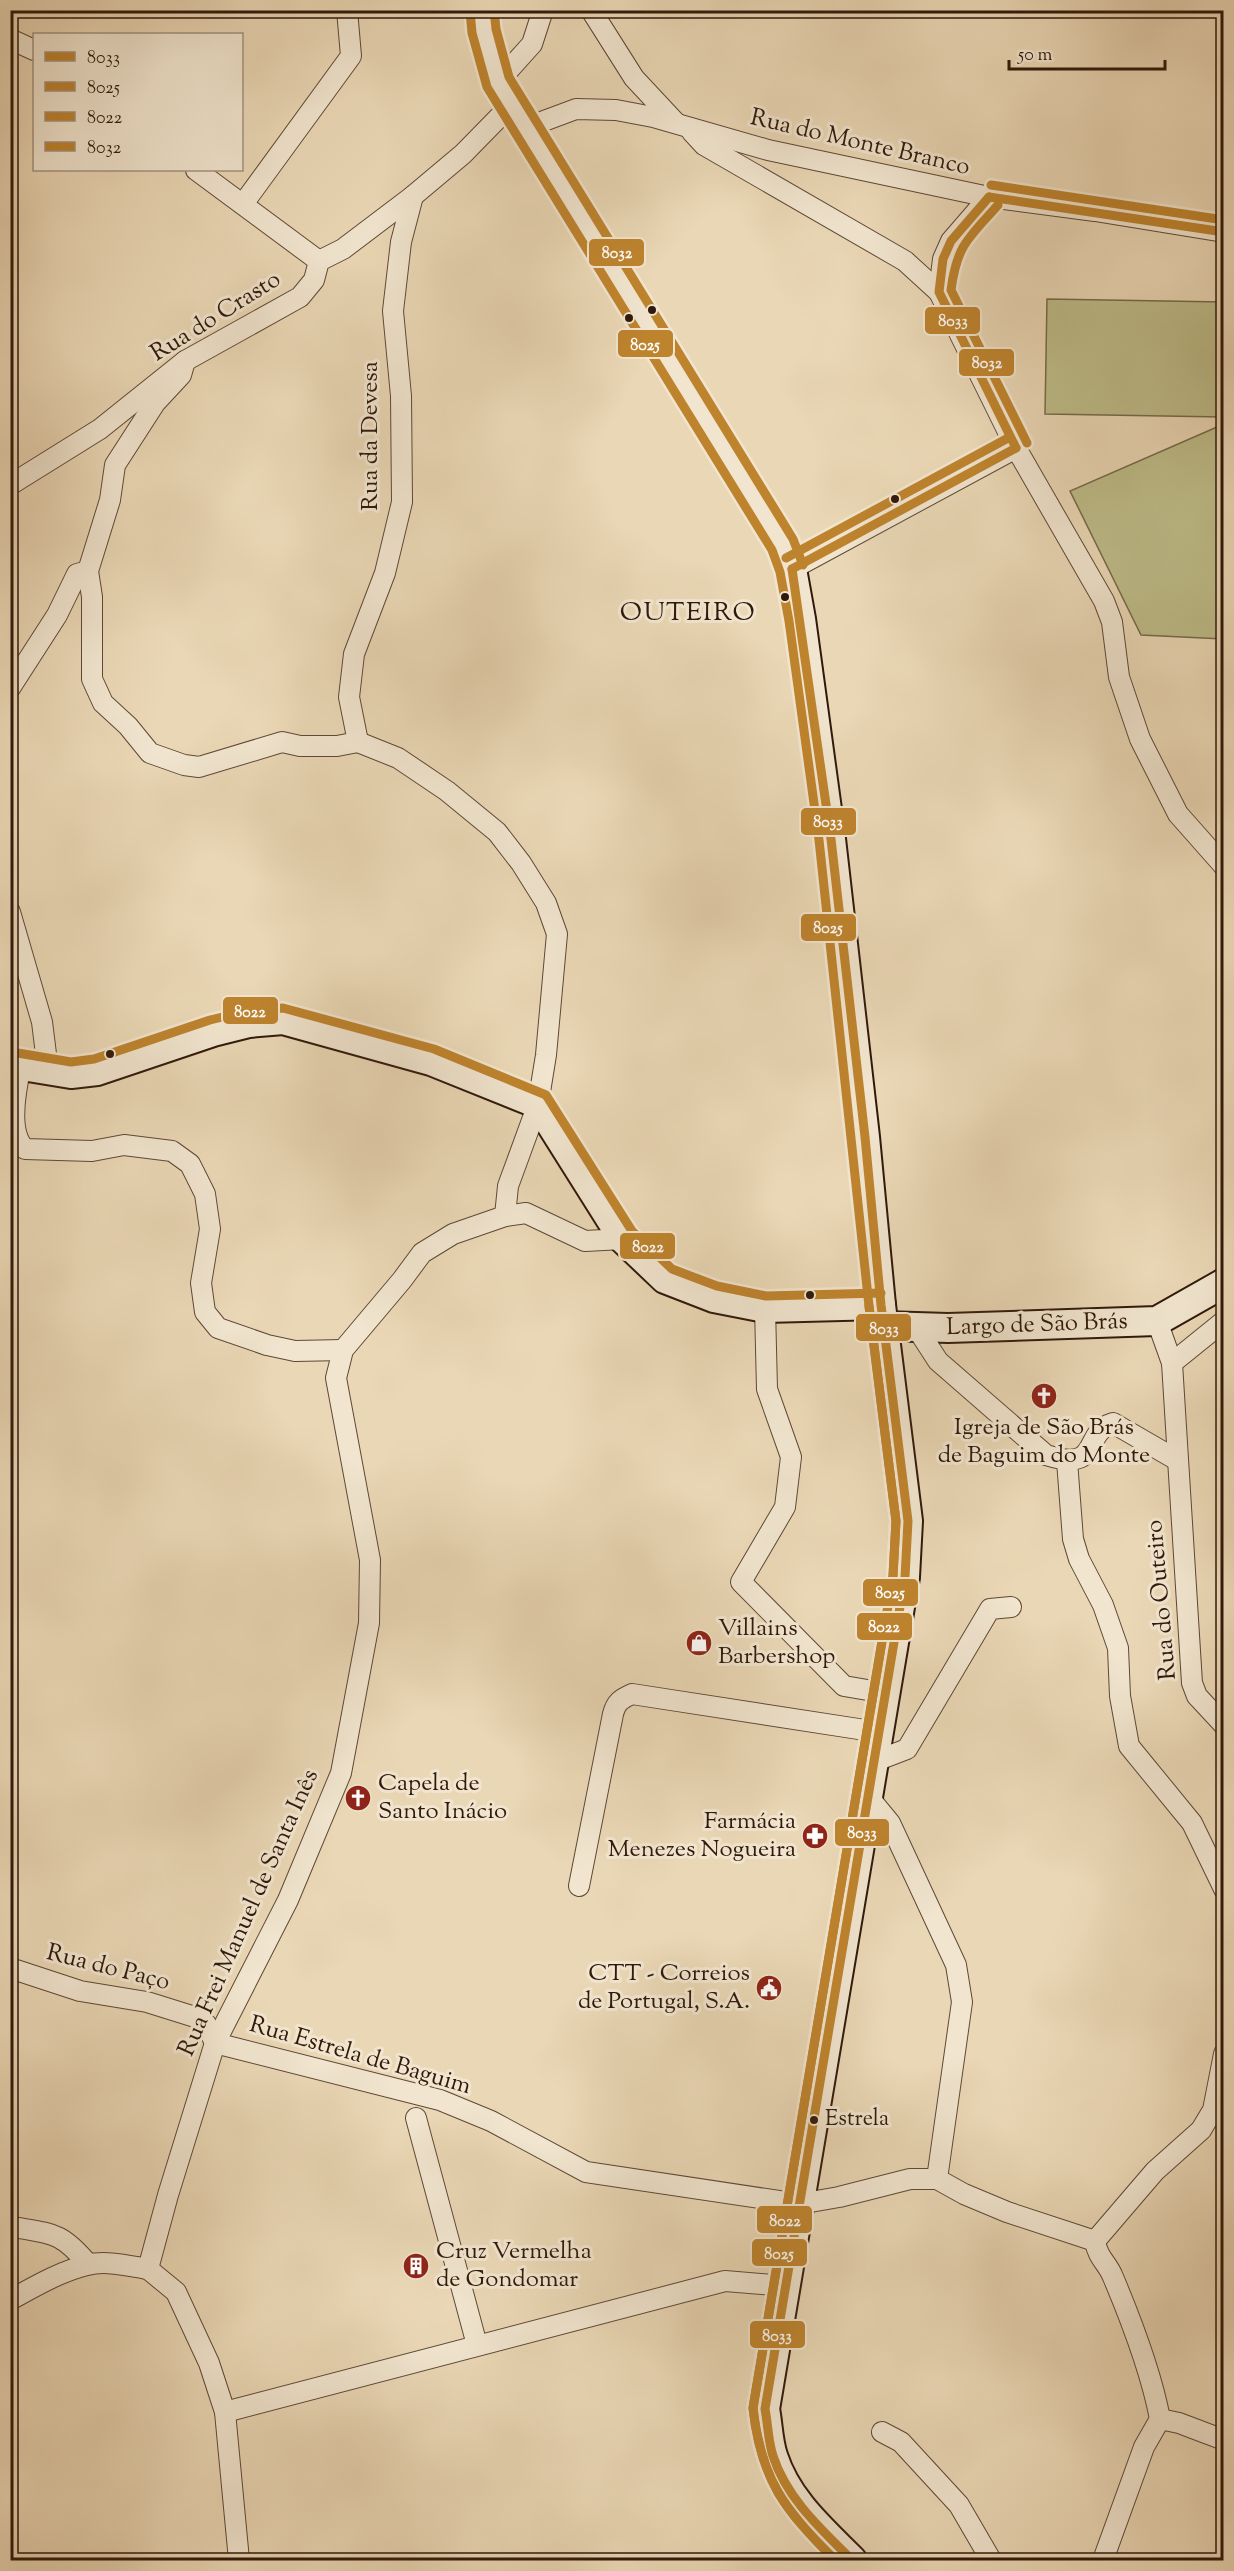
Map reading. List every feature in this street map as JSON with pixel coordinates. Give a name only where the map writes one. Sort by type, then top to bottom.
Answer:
[{"type":"main road","points":[[482,10],[484,31],[511,105],[783,545],[792,569],[831,839],[864,1125],[882,1316],[908,1521],[905,1578],[765,2409],[772,2454],[781,2477],[802,2510],[852,2560]]},
{"type":"main road","points":[[26,1067],[71,1074],[97,1071],[213,1032],[249,1023],[283,1020],[431,1061],[538,1104]]},
{"type":"main road","name":"Largo de São Brás","points":[[538,1104],[623,1239],[666,1279],[714,1299],[765,1308],[882,1316],[916,1327],[1095,1325],[1157,1321],[1224,1283]]},
{"type":"street","points":[[243,204],[351,56],[347,10]]},
{"type":"street","points":[[197,171],[319,261],[343,249],[413,196],[463,154],[511,105],[543,10]]},
{"type":"street","points":[[591,10],[634,78],[704,145],[905,261],[939,292],[1016,448],[1104,601],[1112,621],[1119,677],[1140,740],[1178,814],[1224,866]]},
{"type":"street","points":[[10,39],[33,50]]},
{"type":"street","name":"Rua do Monte Branco","points":[[511,105],[616,110],[768,150],[989,197],[1224,232]]},
{"type":"street","name":"Rua da Devesa","points":[[358,742],[349,697],[354,654],[385,573],[402,502],[401,396],[393,311],[401,242],[413,196]]},
{"type":"street","points":[[939,292],[943,259],[951,241],[989,197]]},
{"type":"street","name":"Rua do Crasto","points":[[10,485],[100,429],[185,361],[300,297],[314,280],[319,261]]},
{"type":"street","points":[[185,361],[181,375],[155,403],[115,465],[110,500],[88,571],[92,597],[92,679],[103,703],[128,726],[150,753],[184,765],[199,766],[282,742],[300,746],[337,746],[358,742],[398,758],[447,791],[496,832],[521,863],[546,903],[558,934],[546,1055],[538,1104],[508,1186],[505,1216]]},
{"type":"street","points":[[792,569],[1016,448]]},
{"type":"street","points":[[10,688],[57,615],[77,574],[88,571]]},
{"type":"street","points":[[10,912],[42,1022],[26,1067],[15,1118],[18,1143],[25,1149],[92,1151],[124,1145],[172,1151],[190,1164],[205,1194],[210,1229],[201,1283],[205,1312],[218,1328],[267,1345],[295,1351],[342,1350]]},
{"type":"street","name":"Rua Frei Manuel de Santa Inês","points":[[148,2269],[168,2195],[215,2043],[288,1900],[341,1773],[369,1623],[370,1560],[336,1378],[342,1350],[422,1253],[453,1234],[505,1216],[526,1213],[585,1241],[623,1239]]},
{"type":"street","points":[[765,1308],[767,1389],[791,1457],[785,1507],[741,1582],[844,1686],[885,1693]]},
{"type":"street","name":"Largo de São Brás","points":[[1157,1321],[1172,1362],[1177,1460]]},
{"type":"street","points":[[1172,1362],[1224,1321]]},
{"type":"street","name":"Largo de São Brás","points":[[916,1327],[938,1361],[1046,1455],[1066,1461]]},
{"type":"street","points":[[1177,1460],[1113,1423],[1105,1425],[1083,1456],[1066,1461],[1073,1539],[1079,1559],[1103,1605],[1118,1648],[1120,1696],[1129,1746],[1192,1823],[1224,1888]]},
{"type":"street","name":"Rua do Outeiro","points":[[1177,1460],[1192,1683],[1197,1696],[1224,1725]]},
{"type":"street","points":[[873,1762],[907,1749],[990,1609],[1011,1607]]},
{"type":"street","points":[[579,1886],[613,1714],[616,1704],[622,1698],[632,1694],[878,1732]]},
{"type":"street","points":[[867,1795],[890,1823],[956,1965],[962,2002],[937,2179],[963,2194],[1007,2212],[1095,2241]]},
{"type":"street","name":"Rua do Paço","points":[[10,1968],[81,1991],[147,2002],[195,2017],[206,2024],[215,2043]]},
{"type":"street","name":"Rua Estrela de Baguim","points":[[215,2043],[440,2100],[491,2121],[586,2172],[799,2204],[839,2197],[910,2179],[937,2179]]},
{"type":"street","points":[[1103,2560],[1144,2446],[1160,2419],[1155,2391],[1112,2274],[1097,2254],[1095,2241],[1155,2171],[1201,2130],[1213,2110],[1224,2054]]},
{"type":"street","points":[[416,2118],[477,2345]]},
{"type":"street","points":[[13,2227],[58,2235],[72,2244],[88,2264]]},
{"type":"street","points":[[10,2300],[33,2287],[88,2264],[121,2264],[148,2269],[176,2292],[209,2363],[225,2412],[239,2560]]},
{"type":"street","points":[[225,2412],[725,2281],[785,2286]]},
{"type":"street","points":[[1160,2419],[1179,2422],[1224,2440]]},
{"type":"street","points":[[882,2432],[901,2442],[959,2505],[991,2560]]},
{"type":"shaded area","points":[[1047,299],[1223,302],[1223,417],[1045,414]]},
{"type":"shaded area","points":[[1217,427],[1224,439],[1223,639],[1141,635],[1070,491]]},
{"type":"transit line","name":"8032","points":[[494,10],[496,29],[509,77],[793,539],[803,565]]},
{"type":"transit line","name":"8025","points":[[470,11],[472,33],[487,87],[772,550],[780,572],[789,621],[819,840],[869,1306],[896,1521],[893,1576],[753,2408],[762,2456],[778,2493],[802,2525],[835,2560]]},
{"type":"transit line","name":"8032","points":[[991,185],[1224,220]]},
{"type":"transit line","name":"8033","points":[[989,197],[951,241],[943,259],[939,292],[1016,448]]},
{"type":"transit line","name":"8033","points":[[989,197],[1224,232]]},
{"type":"transit line","name":"8032","points":[[998,205],[972,234],[961,252],[951,290],[1027,443]]},
{"type":"transit line","name":"8032","points":[[786,558],[1010,437]]},
{"type":"transit line","name":"8033","points":[[792,569],[1016,448]]},
{"type":"transit line","name":"8033","points":[[792,569],[831,839],[865,1137],[881,1305],[908,1521],[905,1577],[765,2409],[771,2450],[787,2486],[806,2512],[852,2560]]},
{"type":"transit line","name":"8022","points":[[12,1052],[71,1062],[94,1059],[210,1020],[247,1011],[283,1008],[434,1049],[546,1095],[632,1231],[672,1269],[717,1286],[766,1296],[881,1293]]},
{"type":"transit line","name":"8022","points":[[835,2560],[802,2525],[778,2493],[762,2456],[753,2408],[893,1576],[896,1521],[869,1306]]},
{"type":"place","name":"Igreja de São Brás de Baguim do Monte","points":[[1044,1396]]},
{"type":"place","name":"Villains Barbershop","points":[[699,1643]]},
{"type":"place","name":"Capela de Santo Inácio","points":[[358,1798]]},
{"type":"place","name":"Farmácia Menezes Nogueira","points":[[815,1836]]},
{"type":"place","name":"CTT - Correios de Portugal, S.A.","points":[[769,1988]]},
{"type":"place","name":"Estrela","points":[[814,2120]]},
{"type":"place","name":"Cruz Vermelha de Gondomar","points":[[416,2266]]},
{"type":"district","name":"OUTEIRO","points":[[688,613]]}]
